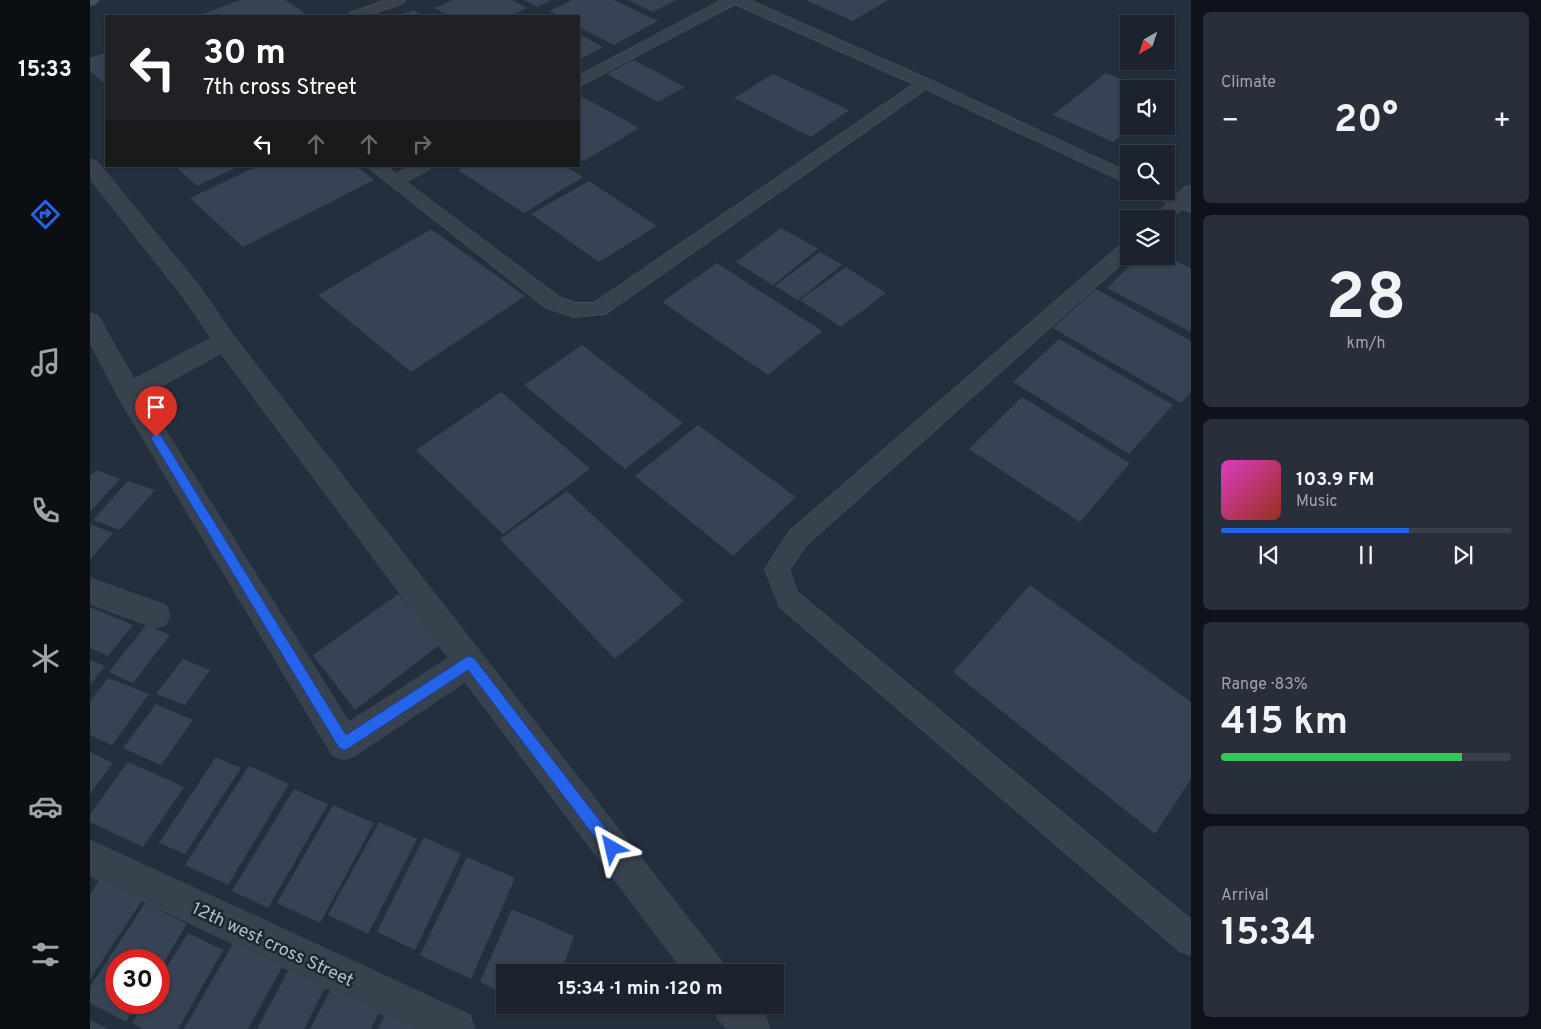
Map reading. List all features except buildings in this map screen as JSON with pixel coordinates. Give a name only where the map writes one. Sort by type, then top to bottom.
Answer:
[{"type":"street","points":[[90,165],[121,206],[194,294],[225,342],[701,964]]},
{"type":"street","points":[[91,324],[129,392],[344,744],[469,662]]},
{"type":"street","points":[[129,392],[225,342]]},
{"type":"street","points":[[90,591],[155,615]]},
{"type":"street","name":"12th west cross Street","points":[[90,858],[456,1029]]},
{"type":"street","points":[[739,1014],[751,1029]]},
{"type":"lane","points":[[359,15],[398,0]]},
{"type":"lane","points":[[580,81],[732,0]]},
{"type":"lane","points":[[738,0],[925,83],[1120,175]]},
{"type":"lane","points":[[376,167],[552,302],[574,310],[598,310],[925,83]]},
{"type":"lane","points":[[395,181],[421,167]]},
{"type":"lane","points":[[1173,210],[1187,200]]},
{"type":"lane","points":[[1120,255],[798,538],[777,569],[788,599],[1191,940]]},
{"type":"route","points":[[156,437],[344,744],[469,662],[612,848]]}]
